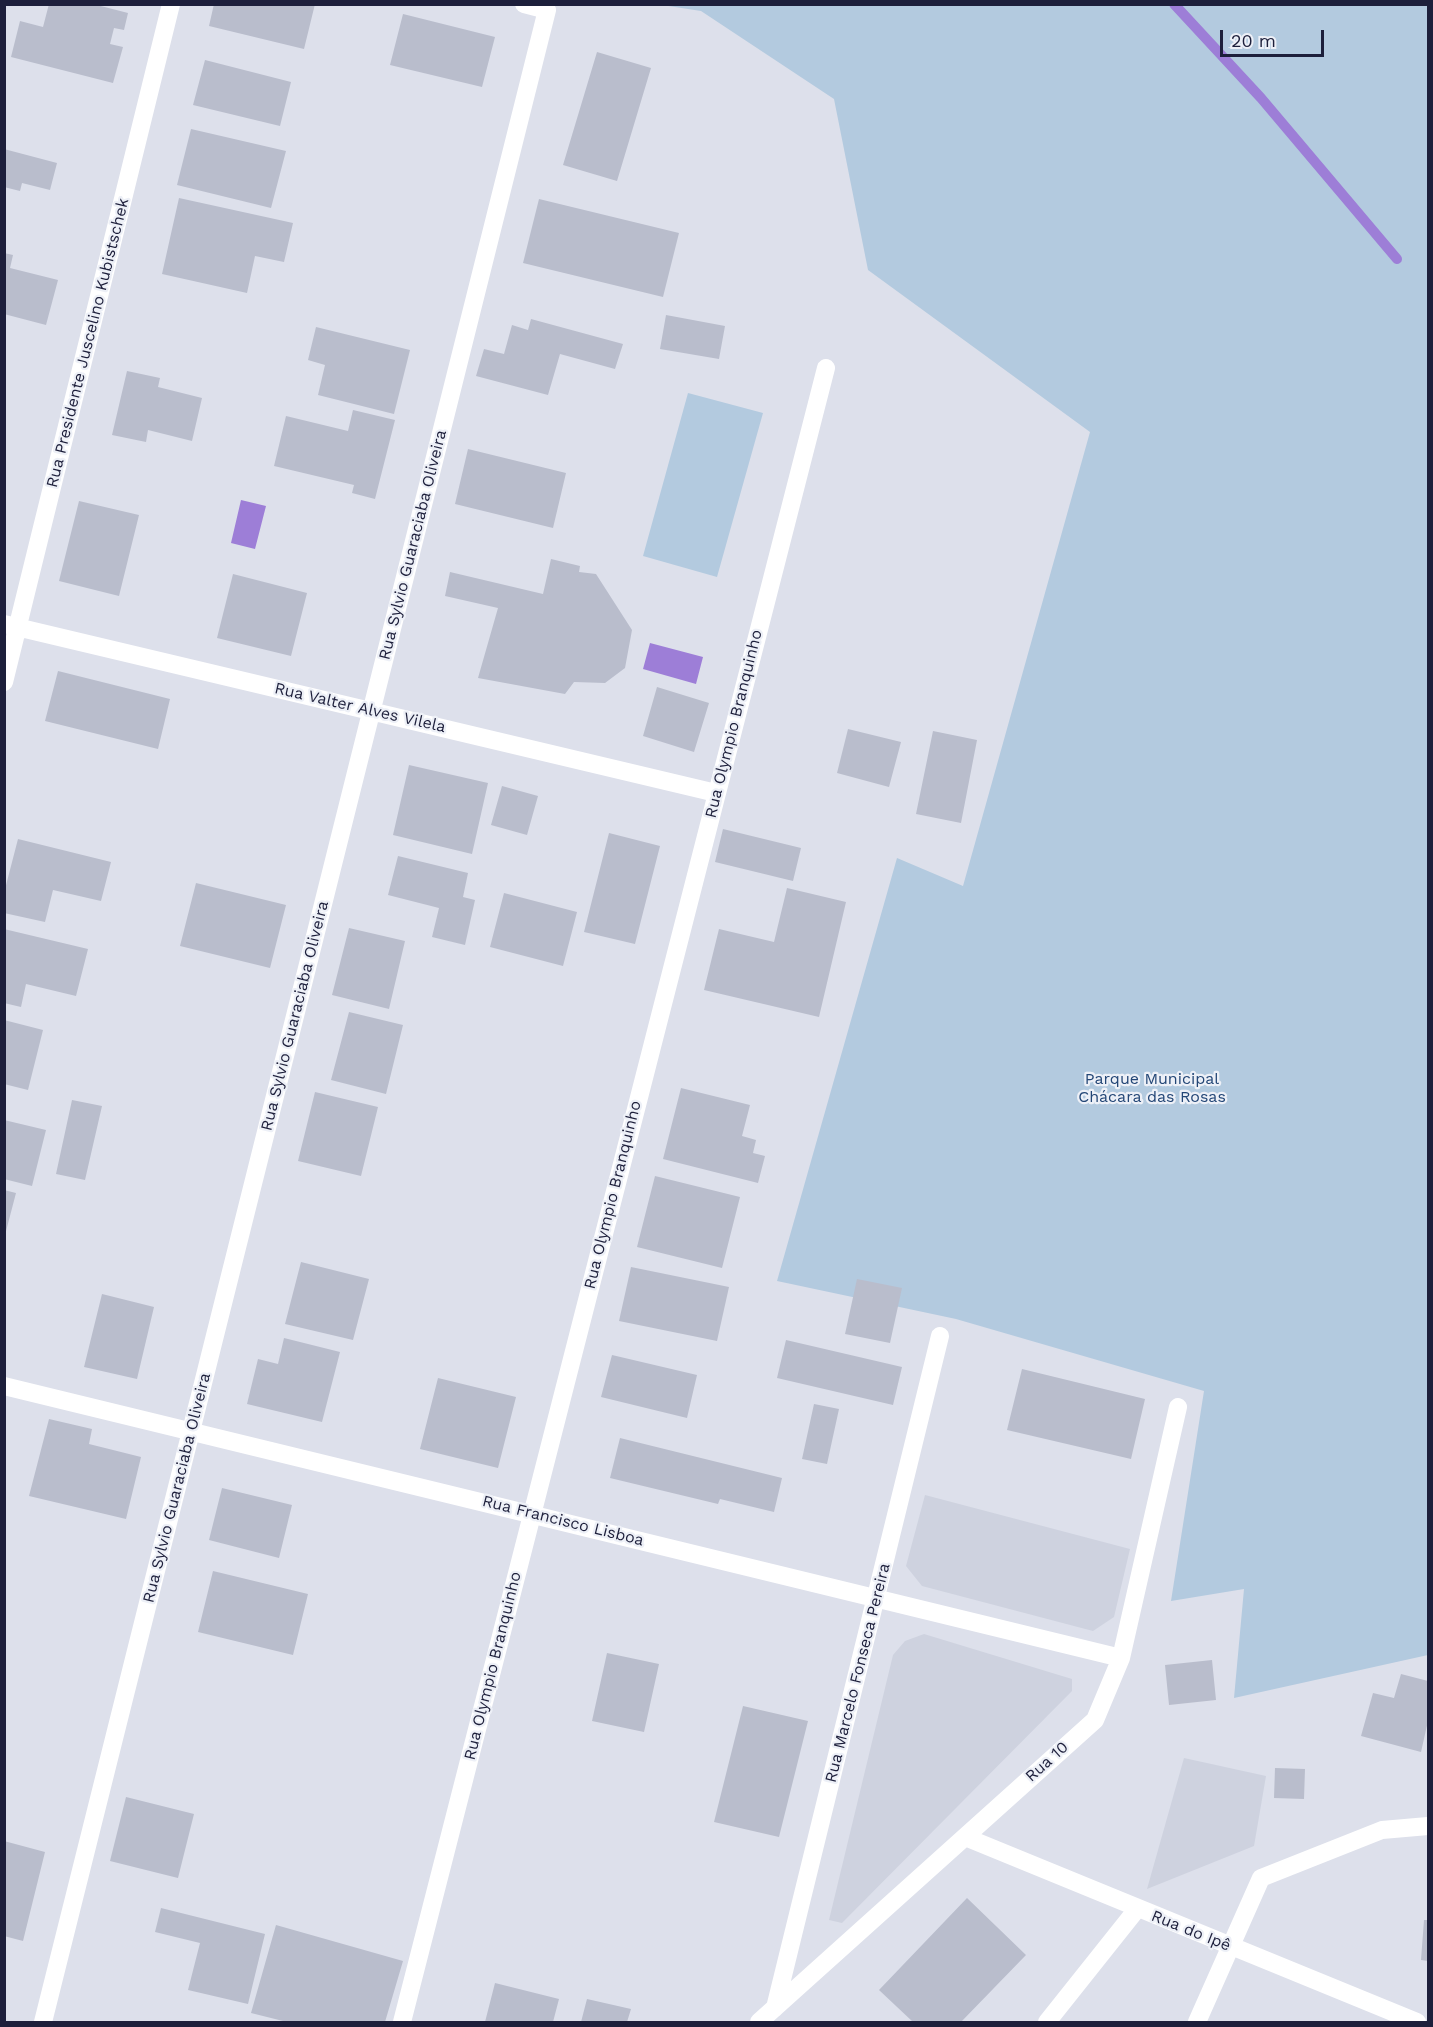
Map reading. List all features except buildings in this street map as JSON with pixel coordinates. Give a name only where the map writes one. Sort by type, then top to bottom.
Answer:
[{"type":"street","name":"Rua Presidente Juscelino Kubistschek","points":[[4,682],[11,626],[171,4]]},
{"type":"street","name":"Rua Sylvio Guaraciaba Oliveira","points":[[43,2022],[547,10],[524,4]]},
{"type":"street","name":"Rua Olympio Branquinho","points":[[402,2022],[826,368]]},
{"type":"street","name":"Rua Valter Alves Vilela","points":[[11,626],[716,793]]},
{"type":"street","name":"Rua Marcelo Fonseca Pereira","points":[[775,2008],[940,1336]]},
{"type":"street","name":"Rua Francisco Lisboa","points":[[4,1386],[1121,1658]]},
{"type":"street","name":"Rua 10","points":[[759,2022],[1095,1720],[1121,1658],[1178,1407]]},
{"type":"street","points":[[1197,2022],[1261,1878],[1382,1830],[1428,1826]]},
{"type":"street","name":"Rua do Ipê","points":[[965,1837],[1418,2022]]},
{"type":"street","points":[[1047,2022],[1137,1909]]},
{"type":"shaded area","points":[[241,500],[266,506],[255,549],[231,543]]},
{"type":"shaded area","points":[[650,643],[703,657],[696,684],[643,669]]},
{"type":"shaded area","points":[[925,1495],[1130,1549],[1114,1617],[1093,1631],[922,1586],[906,1566]]},
{"type":"shaded area","points":[[924,1634],[1072,1679],[1072,1691],[842,1923],[829,1920],[893,1655],[905,1641]]},
{"type":"shaded area","points":[[1184,1758],[1266,1776],[1254,1846],[1147,1889]]},
{"type":"green space","name":"Parque Municipal Chácara das Rosas","points":[[662,5],[1428,5],[1428,1655],[1234,1698],[1244,1589],[1171,1601],[1204,1391],[956,1319],[777,1281],[897,858],[963,886],[1090,432],[868,270],[834,99],[701,11]]},
{"type":"green space","points":[[688,393],[763,413],[717,577],[643,556]]},
{"type":"waterway","points":[[1174,4],[1261,98],[1397,259]]}]
